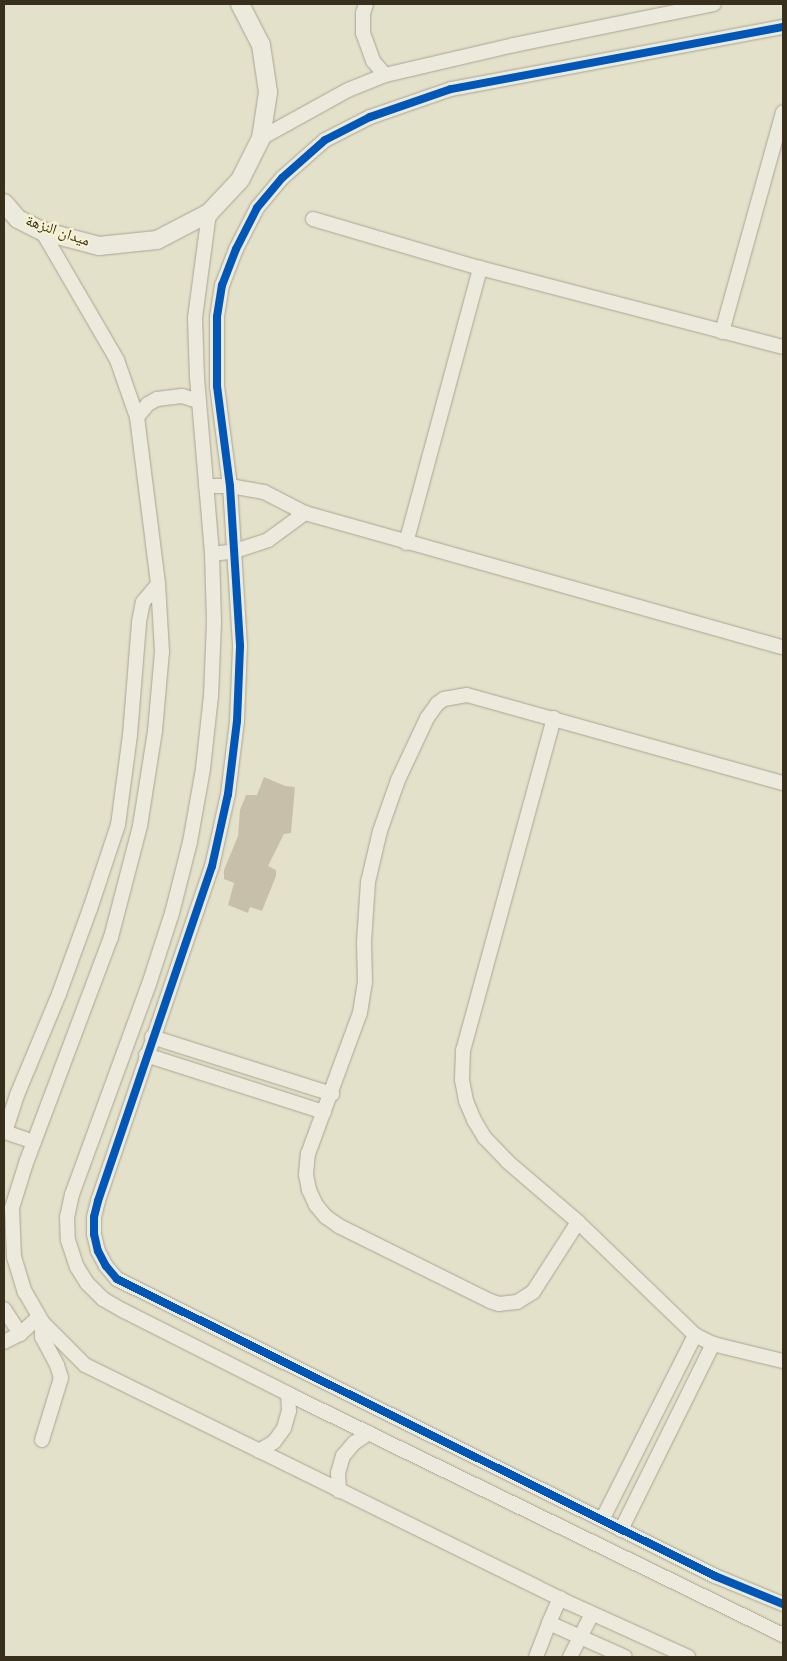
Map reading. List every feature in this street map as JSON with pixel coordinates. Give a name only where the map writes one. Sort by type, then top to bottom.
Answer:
[{"type":"street","name":"ميدان النزهة","points":[[4,203],[11,217],[42,230],[99,246],[157,240],[209,213],[240,180],[261,138],[268,92],[261,45],[240,4]]},
{"type":"street","points":[[366,4],[363,13],[363,33],[373,61],[385,75]]},
{"type":"street","points":[[261,138],[348,90],[385,75],[514,45],[714,4]]},
{"type":"street","points":[[783,27],[451,89],[370,117],[325,140],[282,178],[257,208],[236,249],[222,285],[217,316],[217,386],[230,486],[240,647],[237,721],[228,794],[212,866],[189,937],[152,1037],[94,1217],[94,1234],[98,1251],[116,1279],[715,1576],[783,1604]]},
{"type":"street","points":[[722,332],[783,112]]},
{"type":"street","points":[[209,213],[196,318],[198,401],[212,554],[214,622],[211,696],[203,769],[190,842],[172,914],[149,984],[72,1194],[67,1217],[68,1240],[78,1268],[87,1283],[103,1299],[288,1394],[783,1635]]},
{"type":"street","points":[[313,219],[480,268],[783,347]]},
{"type":"street","points":[[42,230],[117,360],[137,418],[158,584],[162,652],[155,731],[140,826],[111,938],[34,1142],[12,1208],[14,1257],[25,1292],[40,1319],[85,1365],[592,1614],[688,1657]]},
{"type":"street","points":[[406,543],[480,268]]},
{"type":"street","points":[[137,418],[148,404],[157,399],[182,396],[198,401]]},
{"type":"street","points":[[206,486],[230,486],[264,492],[305,513],[406,543],[783,647]]},
{"type":"street","points":[[212,554],[235,551],[268,540],[305,513]]},
{"type":"street","points":[[34,1142],[4,1134],[17,1095],[65,977],[118,825],[130,735],[139,622],[143,602],[158,584]]},
{"type":"street","points":[[578,1222],[533,1292],[517,1302],[499,1304],[490,1302],[339,1226],[326,1217],[312,1198],[306,1175],[308,1154],[332,1094],[360,1013],[365,983],[364,942],[368,882],[380,830],[398,780],[427,718],[437,704],[444,699],[466,695],[783,783]]},
{"type":"street","points":[[554,718],[463,1050],[462,1080],[471,1114],[485,1138],[508,1162],[578,1222],[695,1335],[713,1344],[783,1361]]},
{"type":"street","points":[[152,1037],[332,1094]]},
{"type":"street","points":[[146,1055],[324,1112]]},
{"type":"street","points":[[4,1309],[20,1334]]},
{"type":"street","points":[[4,1342],[20,1334],[40,1319]]},
{"type":"street","points":[[40,1319],[42,1337],[57,1365],[61,1378],[42,1440]]},
{"type":"street","points":[[602,1520],[695,1335]]},
{"type":"street","points":[[621,1530],[713,1344]]},
{"type":"street","points":[[259,1451],[274,1442],[284,1428],[289,1411],[288,1394]]},
{"type":"street","points":[[339,1490],[338,1473],[343,1456],[354,1442],[369,1433]]},
{"type":"street","points":[[620,1483],[639,1493]]},
{"type":"street","points":[[536,1657],[560,1598]]},
{"type":"street","points":[[570,1657],[592,1614]]},
{"type":"street","points":[[549,1623],[625,1657]]},
{"type":"building","points":[[264,777],[285,786],[295,787],[291,833],[284,834],[268,866],[276,870],[276,876],[262,911],[250,907],[248,913],[228,905],[234,883],[224,879],[224,870],[238,836],[240,810],[246,795],[257,795]]},
{"type":"cycle path","points":[[783,27],[451,89],[370,117],[325,140],[282,178],[257,208],[236,249],[222,285],[217,317],[217,386],[230,486],[240,647],[237,721],[228,794],[212,866],[94,1217],[94,1234],[98,1251],[106,1266],[117,1279],[715,1576],[783,1604]]}]
